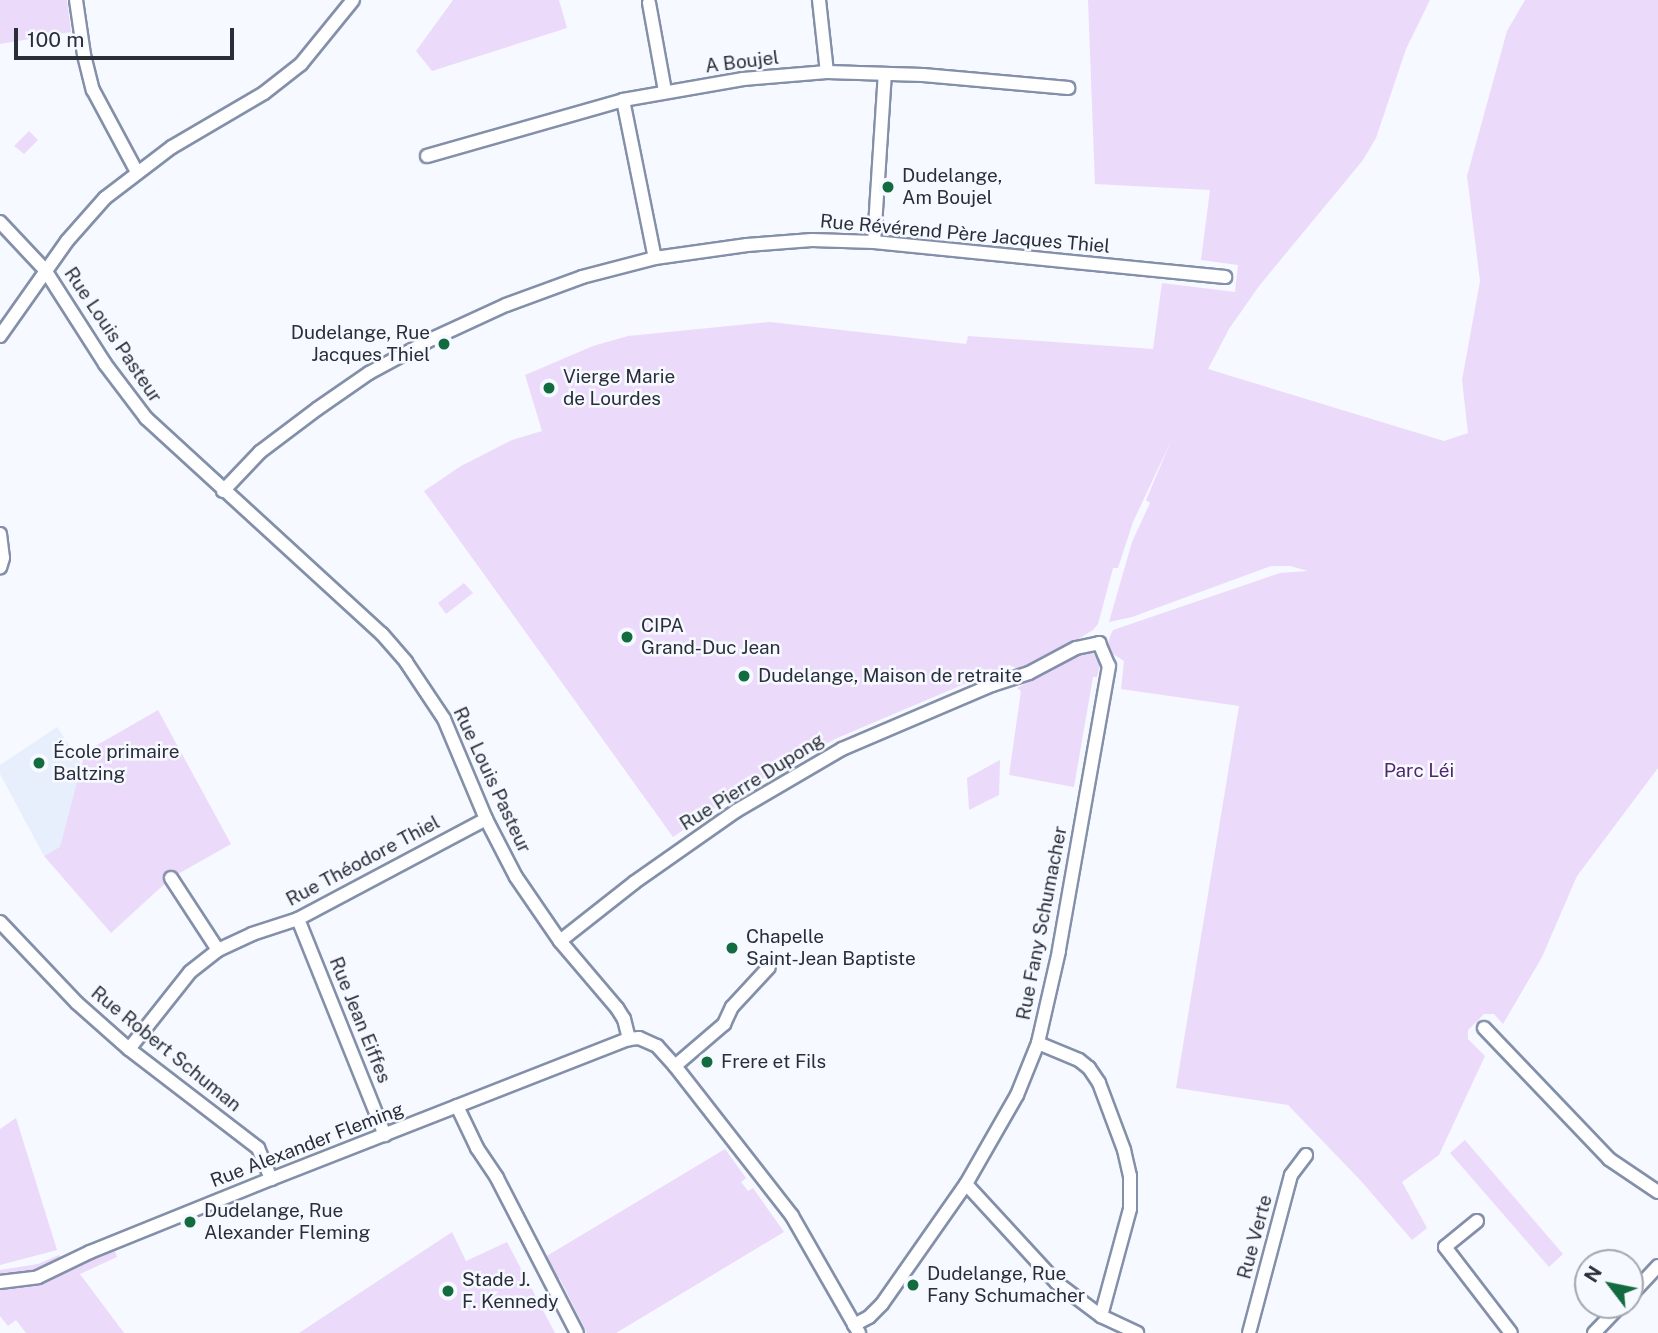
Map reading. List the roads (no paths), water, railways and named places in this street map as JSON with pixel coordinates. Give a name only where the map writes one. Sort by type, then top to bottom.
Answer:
[{"type":"street","points":[[76,0],[84,55],[93,90],[136,172]]},
{"type":"street","points":[[0,336],[45,270],[105,198],[136,172],[209,122],[264,93],[302,64],[353,0]]},
{"type":"street","points":[[819,0],[827,72]]},
{"type":"street","points":[[649,2],[665,92]]},
{"type":"street","name":"A Boujel","points":[[427,156],[623,100],[743,79],[827,72],[1069,88]]},
{"type":"street","points":[[874,242],[885,74]]},
{"type":"street","points":[[623,100],[655,258]]},
{"type":"street","name":"Rue Louis Pasteur","points":[[0,222],[45,270],[105,364],[146,418],[364,617],[406,662],[444,719],[486,820],[516,877],[560,941],[617,1008],[624,1019],[629,1039]]},
{"type":"street","name":"Rue Révérend Père Jacques Thiel","points":[[223,491],[260,452],[317,409],[369,373],[432,339],[544,291],[655,258],[747,245],[812,240],[874,242],[1225,277]]},
{"type":"street","points":[[0,534],[4,558],[0,569]]},
{"type":"street","name":"Rue Pierre Dupong","points":[[560,941],[635,882],[736,811],[809,767],[842,749],[1029,673],[1076,648],[1099,643]]},
{"type":"street","name":"Rue Fany Schumacher","points":[[857,1329],[882,1304],[965,1184],[1017,1095],[1038,1043],[1057,963],[1109,666],[1099,643]]},
{"type":"street","name":"Rue Théodore Thiel","points":[[129,1049],[190,972],[218,950],[251,934],[298,919],[486,820]]},
{"type":"street","points":[[171,878],[218,950]]},
{"type":"street","name":"Rue Jean Eiffes","points":[[298,919],[385,1135]]},
{"type":"street","name":"Rue Robert Schuman","points":[[0,922],[78,1003],[129,1049],[258,1148],[271,1179]]},
{"type":"street","points":[[675,1066],[724,1024],[732,1007],[769,967]]},
{"type":"street","points":[[1483,1028],[1609,1159],[1658,1192]]},
{"type":"street","points":[[629,1039],[649,1041],[675,1066],[792,1216],[857,1329]]},
{"type":"street","name":"Rue Alexander Fleming","points":[[0,1282],[38,1277],[83,1255],[271,1179],[629,1039]]},
{"type":"street","points":[[1038,1043],[1079,1060],[1089,1068],[1099,1083],[1124,1150],[1130,1176],[1130,1209],[1101,1316]]},
{"type":"street","points":[[457,1107],[577,1333]]},
{"type":"street","name":"Rue Verte","points":[[1249,1333],[1291,1175],[1306,1155]]},
{"type":"street","points":[[965,1184],[1057,1283],[1101,1316],[1137,1333]]},
{"type":"street","points":[[1477,1221],[1445,1247],[1511,1333]]},
{"type":"street","points":[[1644,1281],[1658,1266]]},
{"type":"street","points":[[1594,1333],[1608,1319]]},
{"type":"place","name":"Dudelange, Am Boujel","points":[[888,187]]},
{"type":"place","name":"Dudelange, Rue Jacques Thiel","points":[[444,344]]},
{"type":"place","name":"Vierge Marie de Lourdes","points":[[549,388]]},
{"type":"place","name":"CIPA Grand-Duc Jean","points":[[627,637]]},
{"type":"place","name":"Dudelange, Maison de retraite","points":[[744,676]]},
{"type":"place","name":"École primaire Baltzing","points":[[39,763]]},
{"type":"place","name":"Chapelle Saint-Jean Baptiste","points":[[732,948]]},
{"type":"place","name":"Frere et Fils","points":[[707,1062]]},
{"type":"place","name":"Dudelange, Rue Alexander Fleming","points":[[190,1222]]},
{"type":"place","name":"Dudelange, Rue Fany Schumacher","points":[[913,1285]]},
{"type":"place","name":"Stade J. F. Kennedy","points":[[448,1291]]},
{"type":"park label","name":"Parc Léi","points":[[1419,771]]}]
